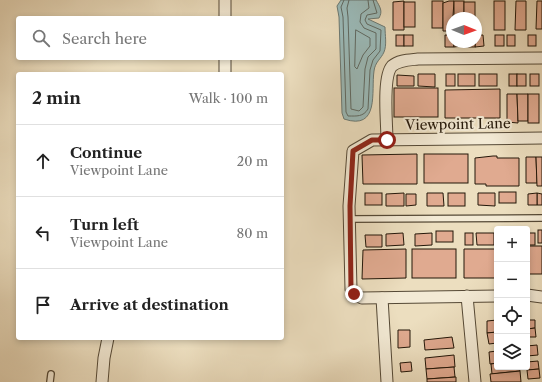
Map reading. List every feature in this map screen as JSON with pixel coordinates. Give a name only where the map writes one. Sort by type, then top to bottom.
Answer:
[{"type":"street","points":[[225,0],[225,16]]},
{"type":"street","points":[[387,140],[387,86],[389,71],[393,65],[403,60],[418,59],[542,58]]},
{"type":"street","points":[[225,60],[225,72]]},
{"type":"street","name":"Viewpoint Lane","points":[[382,298],[362,298],[354,294],[351,289],[350,219],[353,151],[372,140],[542,138]]},
{"type":"street","points":[[530,295],[542,297]]},
{"type":"street","points":[[467,296],[475,382]]},
{"type":"street","points":[[388,382],[382,298],[494,296]]},
{"type":"street","points":[[102,382],[108,340]]},
{"type":"lane","points":[[350,219],[542,218]]},
{"type":"lane","points":[[50,382],[51,374]]},
{"type":"water","points":[[341,0],[376,0],[381,13],[380,16],[379,18],[368,19],[385,27],[386,40],[384,52],[375,68],[373,79],[373,98],[369,114],[363,119],[356,121],[344,119],[342,113],[339,17],[337,6]]},
{"type":"building","points":[[404,1],[404,30],[393,30],[393,2]]},
{"type":"building","points":[[432,1],[443,1],[443,28],[432,28]]},
{"type":"building","points":[[454,1],[453,12],[446,12],[446,31],[443,31],[443,3]]},
{"type":"building","points":[[454,1],[464,1],[464,12],[454,12]]},
{"type":"building","points":[[494,1],[505,1],[505,30],[494,30]]},
{"type":"building","points":[[516,1],[526,1],[526,30],[515,30]]},
{"type":"building","points":[[537,1],[542,1],[542,29],[536,29]]},
{"type":"building","points":[[404,2],[415,2],[415,27],[404,27]]},
{"type":"building","points":[[464,2],[475,2],[475,12],[464,12]]},
{"type":"building","points":[[396,35],[404,35],[404,46],[396,46]]},
{"type":"building","points":[[404,35],[413,35],[413,46],[404,46]]},
{"type":"building","points":[[445,35],[446,35],[446,47]]},
{"type":"building","points":[[482,35],[483,35],[484,46],[482,46]]},
{"type":"building","points":[[495,35],[504,35],[504,46],[495,46]]},
{"type":"building","points":[[507,35],[515,35],[515,46],[507,46]]},
{"type":"building","points":[[528,35],[536,35],[536,46],[528,46]]},
{"type":"building","points":[[418,74],[435,74],[435,87],[418,86]]},
{"type":"building","points":[[446,74],[455,74],[455,86],[446,86]]},
{"type":"building","points":[[458,74],[475,74],[475,86],[458,86]]},
{"type":"building","points":[[479,74],[497,74],[497,86],[479,86]]},
{"type":"building","points":[[509,74],[517,74],[517,86],[509,86]]},
{"type":"building","points":[[517,74],[526,74],[526,86],[517,86]]},
{"type":"building","points":[[530,74],[539,74],[539,86],[530,86]]},
{"type":"building","points":[[397,75],[414,76],[414,86],[397,86]]},
{"type":"building","points":[[394,88],[438,88],[438,117],[394,117]]},
{"type":"building","points":[[500,89],[500,118],[445,118],[445,90]]},
{"type":"building","points":[[507,94],[517,94],[518,123],[507,122]]},
{"type":"building","points":[[517,94],[528,94],[528,121],[518,121]]},
{"type":"building","points":[[528,94],[539,94],[539,123],[528,123]]},
{"type":"building","points":[[417,154],[417,184],[363,184],[362,155]]},
{"type":"building","points":[[424,154],[468,154],[468,183],[424,183]]},
{"type":"building","points":[[497,156],[497,158],[519,158],[519,186],[486,186],[486,184],[475,184],[475,158]]},
{"type":"building","points":[[526,157],[536,157],[537,183],[526,183]]},
{"type":"building","points":[[536,157],[542,157],[542,186],[537,186]]},
{"type":"building","points":[[499,192],[516,192],[516,203],[499,203]]},
{"type":"building","points":[[365,193],[382,193],[382,205],[365,205]]},
{"type":"building","points":[[404,193],[404,206],[386,206],[386,194]]},
{"type":"building","points":[[427,193],[443,193],[444,206],[427,206]]},
{"type":"building","points":[[448,193],[465,193],[465,206],[448,206]]},
{"type":"building","points":[[478,193],[495,193],[495,206],[478,205]]},
{"type":"building","points":[[537,193],[542,194],[542,205],[537,205]]},
{"type":"building","points":[[537,193],[537,205],[528,205],[528,194]]},
{"type":"building","points":[[406,194],[416,194],[416,205],[406,206]]},
{"type":"building","points":[[538,230],[542,230],[542,243],[538,243]]},
{"type":"building","points":[[436,231],[453,231],[453,242],[436,242]]},
{"type":"building","points":[[403,233],[404,245],[386,246],[386,234]]},
{"type":"building","points":[[432,233],[432,245],[415,246],[415,234]]},
{"type":"building","points":[[465,233],[473,233],[473,245],[465,245]]},
{"type":"building","points":[[476,233],[494,233],[494,245],[477,245]]},
{"type":"building","points":[[530,233],[535,233],[535,245],[530,245]]},
{"type":"building","points":[[365,235],[382,235],[382,247],[366,247]]},
{"type":"building","points":[[530,246],[542,246],[542,274],[530,274]]},
{"type":"building","points":[[406,249],[406,278],[362,279],[363,250]]},
{"type":"building","points":[[412,249],[456,249],[456,278],[412,278]]},
{"type":"building","points":[[464,249],[494,249],[494,278],[464,278]]},
{"type":"building","points":[[494,320],[494,332],[487,333],[487,321]]},
{"type":"building","points":[[530,320],[535,320],[535,328],[530,329]]},
{"type":"building","points":[[535,328],[536,337],[530,337],[530,329]]},
{"type":"building","points":[[398,330],[410,330],[410,347],[398,348]]},
{"type":"building","points":[[494,332],[494,343],[489,344],[487,333]]},
{"type":"building","points":[[452,337],[454,348],[425,350],[424,340]]},
{"type":"building","points":[[537,345],[538,355],[530,356],[530,346]]},
{"type":"building","points":[[494,351],[494,363],[490,364],[489,352]]},
{"type":"building","points":[[454,355],[455,367],[426,369],[425,358]]},
{"type":"building","points":[[538,361],[539,369],[530,370],[530,362]]},
{"type":"building","points":[[411,362],[412,371],[401,372],[400,363]]},
{"type":"building","points":[[491,364],[494,364],[494,370],[520,371],[492,374]]},
{"type":"building","points":[[454,367],[455,377],[427,379],[426,369]]},
{"type":"building","points":[[539,369],[540,378],[528,379],[527,370]]},
{"type":"building","points":[[520,371],[521,382],[491,382],[490,374]]},
{"type":"building","points":[[456,377],[456,382],[427,382],[427,379]]},
{"type":"route","points":[[354,294],[351,289],[350,206],[353,151],[372,140],[387,140]]}]
